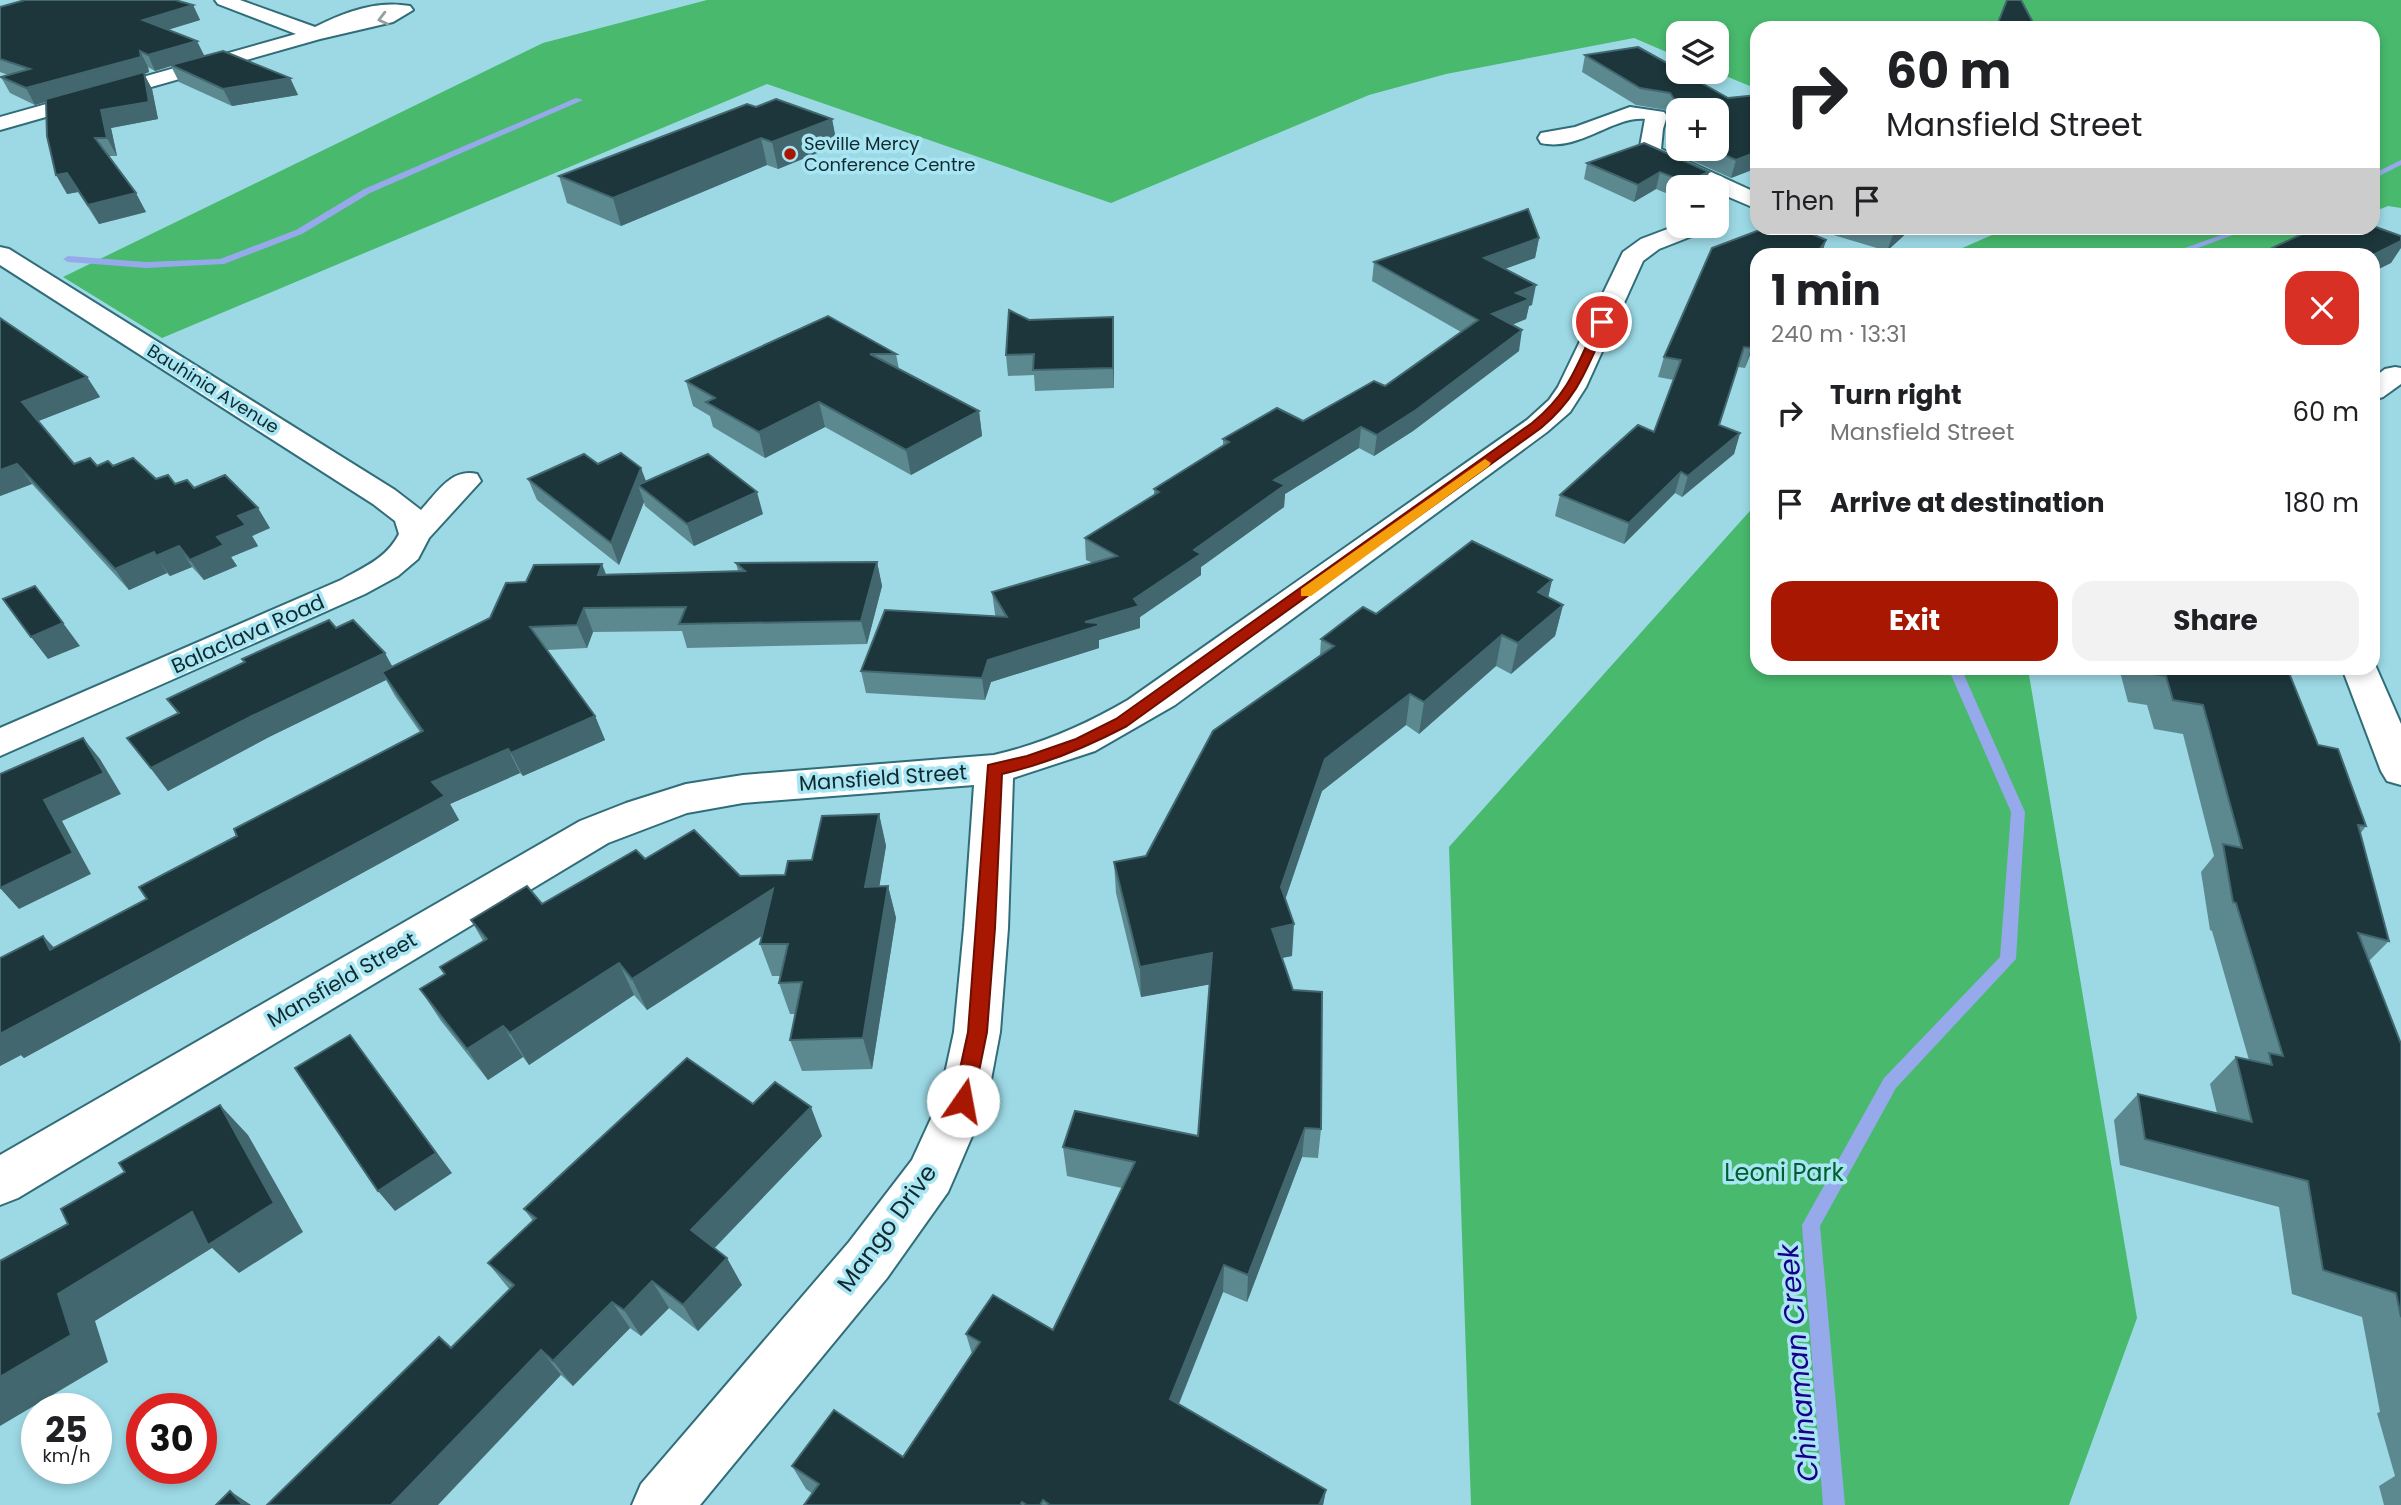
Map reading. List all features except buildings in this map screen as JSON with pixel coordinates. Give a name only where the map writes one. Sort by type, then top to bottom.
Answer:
[{"type":"street","points":[[0,124],[316,34],[276,22],[224,0]]},
{"type":"street","points":[[1549,138],[1569,136],[1597,127],[1611,117],[1645,112],[1657,116],[1652,129],[1650,152],[1750,199]]},
{"type":"street","name":"Mansfield Street","points":[[1729,213],[1750,205]]},
{"type":"street","name":"Mansfield Street","points":[[0,1182],[606,827],[686,799],[743,789],[994,769],[1030,762],[1082,743],[1122,722],[1537,426],[1560,406],[1572,387],[1632,257],[1650,244],[1666,238]]},
{"type":"street","name":"Bauhinia Avenue","points":[[0,254],[384,497],[410,517],[415,534]]},
{"type":"street","name":"Balaclava Road","points":[[0,743],[353,587],[386,569],[407,552],[415,534],[466,481]]},
{"type":"street","points":[[2363,675],[2401,771]]},
{"type":"street","name":"Mango Drive","points":[[662,1505],[868,1260],[930,1176],[963,1101],[977,1032],[986,928],[994,769]]},
{"type":"green space","points":[[707,0],[2401,0],[2401,208],[2388,206],[2380,209],[2380,21],[1750,21],[1750,86],[1729,77],[1729,21],[1666,21],[1666,52],[1634,38],[1446,74],[1369,95],[1111,203],[767,84],[162,338],[63,277],[543,43]]},
{"type":"green space","points":[[1992,235],[2308,235],[2269,248],[1962,248]]},
{"type":"green space","name":"Leoni Park","points":[[1750,511],[1750,675],[2029,675],[2137,1318],[2069,1505],[1471,1505],[1449,847]]},
{"type":"waterway","points":[[68,259],[146,265],[221,262],[299,232],[367,191],[579,100]]},
{"type":"waterway","name":"Chinaman Creek","points":[[2380,173],[2401,162]]},
{"type":"waterway","name":"Chinaman Creek","points":[[2189,248],[2228,235]]},
{"type":"waterway","name":"Chinaman Creek","points":[[1834,1505],[1811,1225],[1890,1083],[2008,959],[2018,812],[1957,675]]},
{"type":"slow traffic","points":[[1306,593],[1485,463]]},
{"type":"place","name":"Seville Mercy Conference Centre","points":[[790,154]]},
{"type":"route","points":[[963,1101],[977,1032],[986,928],[994,769],[1030,762],[1082,743],[1122,722],[1537,426],[1560,406],[1572,387],[1602,322]]}]
